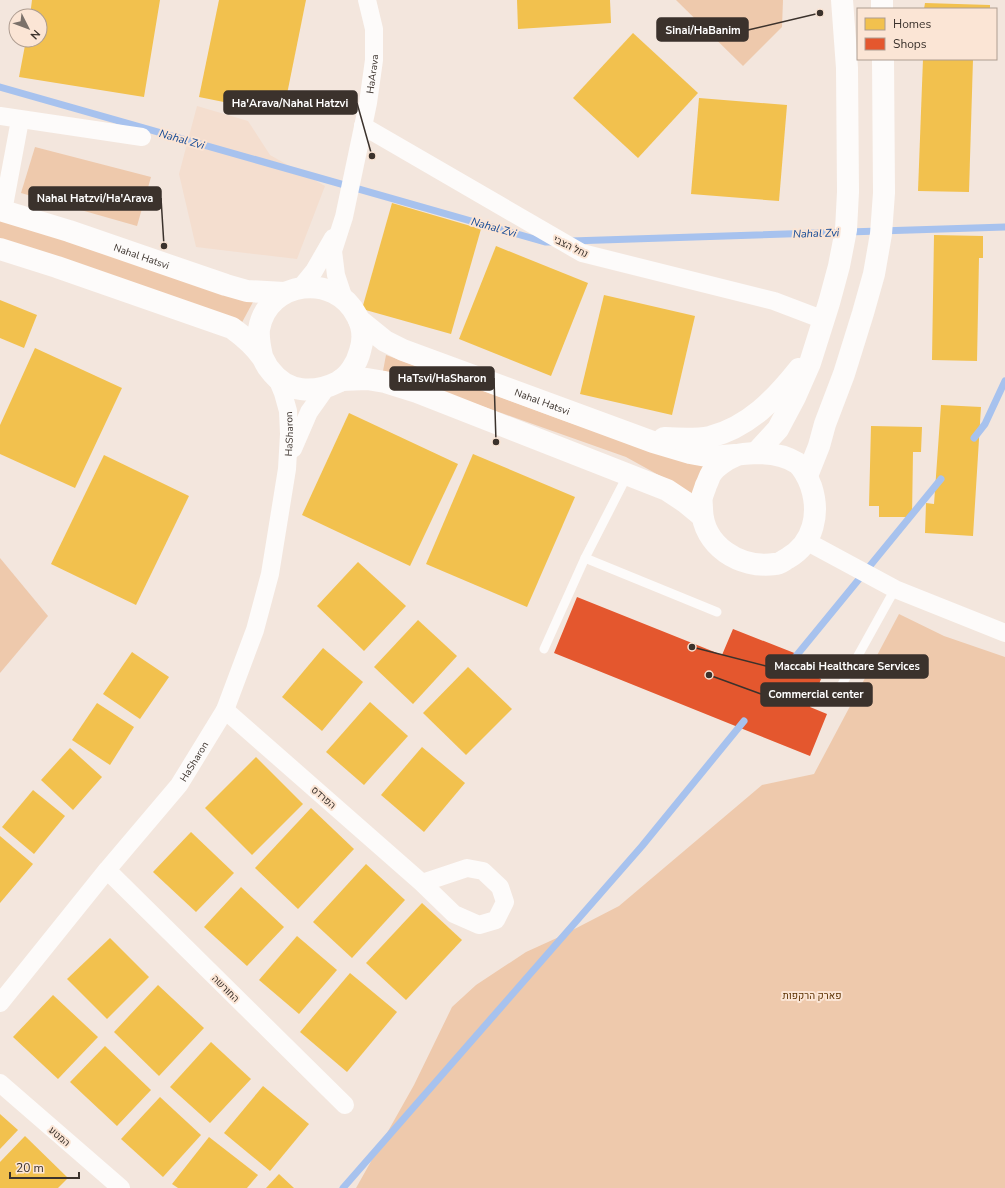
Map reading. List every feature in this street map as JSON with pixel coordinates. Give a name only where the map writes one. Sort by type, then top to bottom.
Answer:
[{"type":"street","name":"HaArava","points":[[344,299],[336,275],[333,251],[344,217],[368,103],[374,60],[374,29],[367,0]]},
{"type":"street","points":[[746,454],[778,455],[796,463],[807,476],[814,494],[816,506],[812,531],[795,554],[777,564],[760,566],[744,562],[725,553],[711,538],[705,527],[702,516],[702,497],[711,473],[722,464],[746,454],[778,429],[795,397],[810,363],[824,320],[839,266],[846,230],[848,192],[847,68],[842,0]]},
{"type":"street","points":[[807,476],[844,374],[863,313],[874,274],[882,234],[884,193],[883,60]]},
{"type":"street","points":[[0,116],[142,137]]},
{"type":"street","points":[[2,210],[20,120]]},
{"type":"street","name":"נחל הצבי","points":[[363,126],[582,253],[774,301],[824,320]]},
{"type":"street","name":"Nahal Hatsvi","points":[[2,210],[247,291],[293,290]]},
{"type":"street","name":"HaArava","points":[[293,290],[314,271],[344,217]]},
{"type":"street","points":[[0,249],[214,320],[232,328],[245,337],[262,356]]},
{"type":"street","points":[[334,384],[352,370],[358,358],[362,346],[362,332],[359,320],[353,308],[334,291],[317,287],[293,290],[272,304],[262,318],[259,329],[258,340],[262,356],[269,370],[281,381],[295,388],[311,390],[334,384],[367,379],[392,384],[417,392],[666,490],[685,502],[702,516]]},
{"type":"street","name":"Nahal Hatsvi","points":[[359,320],[385,341],[404,350],[653,442],[690,453],[712,457],[746,454]]},
{"type":"street","points":[[633,435],[689,439],[709,437],[729,431],[749,419],[771,402],[799,369],[817,341]]},
{"type":"street","name":"HaSharon","points":[[0,1003],[107,870],[179,785],[226,710],[257,623],[270,574],[287,469],[289,434],[288,411],[276,376]]},
{"type":"street","name":"HaSharon","points":[[287,469],[309,412],[334,384]]},
{"type":"street","points":[[806,541],[895,589],[1005,633]]},
{"type":"street","name":"הפרדס","points":[[226,710],[422,883]]},
{"type":"street","name":"החורשה","points":[[107,870],[345,1105]]},
{"type":"street","name":"המטע","points":[[0,1083],[121,1188]]},
{"type":"lane","points":[[544,649],[585,558],[628,474]]},
{"type":"lane","points":[[585,558],[717,612]]},
{"type":"lane","points":[[835,697],[895,589]]},
{"type":"shaded area","points":[[197,106],[248,121],[270,155],[325,186],[297,259],[196,247],[179,174]]},
{"type":"green space","points":[[676,0],[783,0],[782,27],[743,66]]},
{"type":"green space","points":[[35,147],[151,177],[137,226],[21,193]]},
{"type":"green space","points":[[0,213],[253,302],[240,326],[0,246]]},
{"type":"green space","points":[[386,355],[562,420],[687,463],[715,468],[702,499],[626,457],[383,371]]},
{"type":"green space","points":[[0,558],[48,616],[0,673]]},
{"type":"green space","name":"פארק הרקפות","points":[[899,614],[944,636],[1005,657],[1005,1188],[356,1188],[414,1085],[452,1007],[476,985],[526,952],[619,906],[762,785],[814,774]]},
{"type":"building: Homes","points":[[32,0],[160,0],[144,97],[19,77],[24,48],[48,48],[48,8],[31,8]]},
{"type":"building: Homes","points":[[219,0],[306,0],[283,114],[199,97]]},
{"type":"building: Homes","points":[[517,0],[610,0],[611,23],[518,29]]},
{"type":"building: Homes","points":[[925,3],[990,5],[990,8],[924,8]]},
{"type":"building: Homes","points":[[633,33],[698,93],[638,158],[573,98]]},
{"type":"building: Homes","points":[[923,60],[973,60],[969,192],[918,191]]},
{"type":"building: Homes","points":[[699,98],[787,105],[779,201],[691,194]]},
{"type":"building: Homes","points":[[392,203],[481,229],[451,334],[362,309]]},
{"type":"building: Homes","points":[[934,235],[983,236],[983,258],[979,258],[977,361],[932,360]]},
{"type":"building: Homes","points":[[496,246],[588,283],[551,376],[459,339]]},
{"type":"building: Homes","points":[[604,295],[695,316],[672,415],[580,394]]},
{"type":"building: Homes","points":[[0,300],[37,315],[24,348],[0,338]]},
{"type":"building: Homes","points":[[35,348],[122,388],[75,488],[0,454],[0,425]]},
{"type":"building: Homes","points":[[941,405],[981,407],[973,536],[925,533],[926,503],[934,504]]},
{"type":"building: Homes","points":[[349,413],[458,464],[410,566],[302,515]]},
{"type":"building: Homes","points":[[871,426],[922,427],[921,452],[913,452],[912,517],[879,517],[879,506],[869,506]]},
{"type":"building: Homes","points":[[473,454],[575,497],[527,607],[426,564]]},
{"type":"building: Homes","points":[[104,455],[189,496],[136,605],[51,564]]},
{"type":"building: Homes","points":[[358,562],[406,606],[364,651],[317,606]]},
{"type":"building: Homes","points":[[418,620],[457,656],[413,704],[374,667]]},
{"type":"building: Homes","points":[[323,648],[363,682],[322,731],[282,697]]},
{"type":"building: Homes","points":[[132,652],[169,677],[140,719],[103,694]]},
{"type":"building: Homes","points":[[468,667],[512,709],[466,755],[423,713]]},
{"type":"building: Homes","points":[[370,702],[408,736],[364,785],[326,752]]},
{"type":"building: Homes","points":[[97,703],[134,727],[110,765],[72,740]]},
{"type":"building: Homes","points":[[422,747],[465,783],[424,832],[381,795]]},
{"type":"building: Homes","points":[[70,748],[102,777],[73,810],[41,780]]},
{"type":"building: Homes","points":[[256,757],[303,804],[252,855],[205,808]]},
{"type":"building: Homes","points":[[33,790],[65,816],[34,854],[2,827]]},
{"type":"building: Homes","points":[[311,808],[354,849],[298,909],[255,868]]},
{"type":"building: Homes","points":[[191,832],[234,873],[196,912],[153,872]]},
{"type":"building: Homes","points":[[0,836],[33,864],[0,903]]},
{"type":"building: Homes","points":[[366,864],[405,900],[352,958],[313,922]]},
{"type":"building: Homes","points":[[241,887],[284,927],[247,966],[204,927]]},
{"type":"building: Homes","points":[[422,903],[462,940],[406,1000],[366,963]]},
{"type":"building: Homes","points":[[297,936],[337,970],[299,1014],[259,980]]},
{"type":"building: Homes","points":[[110,938],[149,977],[107,1019],[67,979]]},
{"type":"building: Homes","points":[[350,973],[397,1012],[347,1072],[300,1032]]},
{"type":"building: Homes","points":[[158,985],[204,1028],[159,1076],[114,1032]]},
{"type":"building: Homes","points":[[53,995],[98,1037],[58,1079],[13,1037]]},
{"type":"building: Homes","points":[[211,1042],[251,1079],[210,1123],[170,1087]]},
{"type":"building: Homes","points":[[105,1046],[151,1090],[117,1126],[70,1082]]},
{"type":"building: Homes","points":[[263,1086],[309,1124],[270,1171],[224,1133]]},
{"type":"building: Homes","points":[[160,1097],[201,1135],[163,1177],[121,1139]]},
{"type":"building: Homes","points":[[0,1114],[18,1130],[0,1149]]},
{"type":"building: Homes","points":[[25,1136],[68,1178],[58,1188],[0,1188],[0,1162]]},
{"type":"building: Homes","points":[[209,1137],[258,1175],[247,1188],[178,1188],[172,1184]]},
{"type":"building: Homes","points":[[279,1174],[294,1188],[266,1188]]},
{"type":"building: Shops","points":[[577,597],[722,655],[733,629],[807,658],[802,671],[821,679],[810,707],[827,714],[810,756],[554,653]]},
{"type":"waterway","name":"Nahal Zvi","points":[[0,87],[545,242],[554,242]]},
{"type":"waterway","name":"Nahal Zvi","points":[[571,241],[1005,227]]},
{"type":"waterway","points":[[974,438],[985,424],[1005,381]]},
{"type":"waterway","points":[[792,661],[941,479]]},
{"type":"waterway","points":[[343,1188],[642,846],[744,721]]},
{"type":"place","name":"Sinai/HaBanim","points":[[820,13]]},
{"type":"place","name":"Ha'Arava/Nahal Hatzvi","points":[[372,156]]},
{"type":"place","name":"Nahal Hatzvi/Ha'Arava","points":[[164,246]]},
{"type":"place","name":"HaTsvi/HaSharon","points":[[496,442]]},
{"type":"place","name":"Maccabi Healthcare Services","points":[[692,647]]},
{"type":"place","name":"Commercial center","points":[[709,675]]}]
